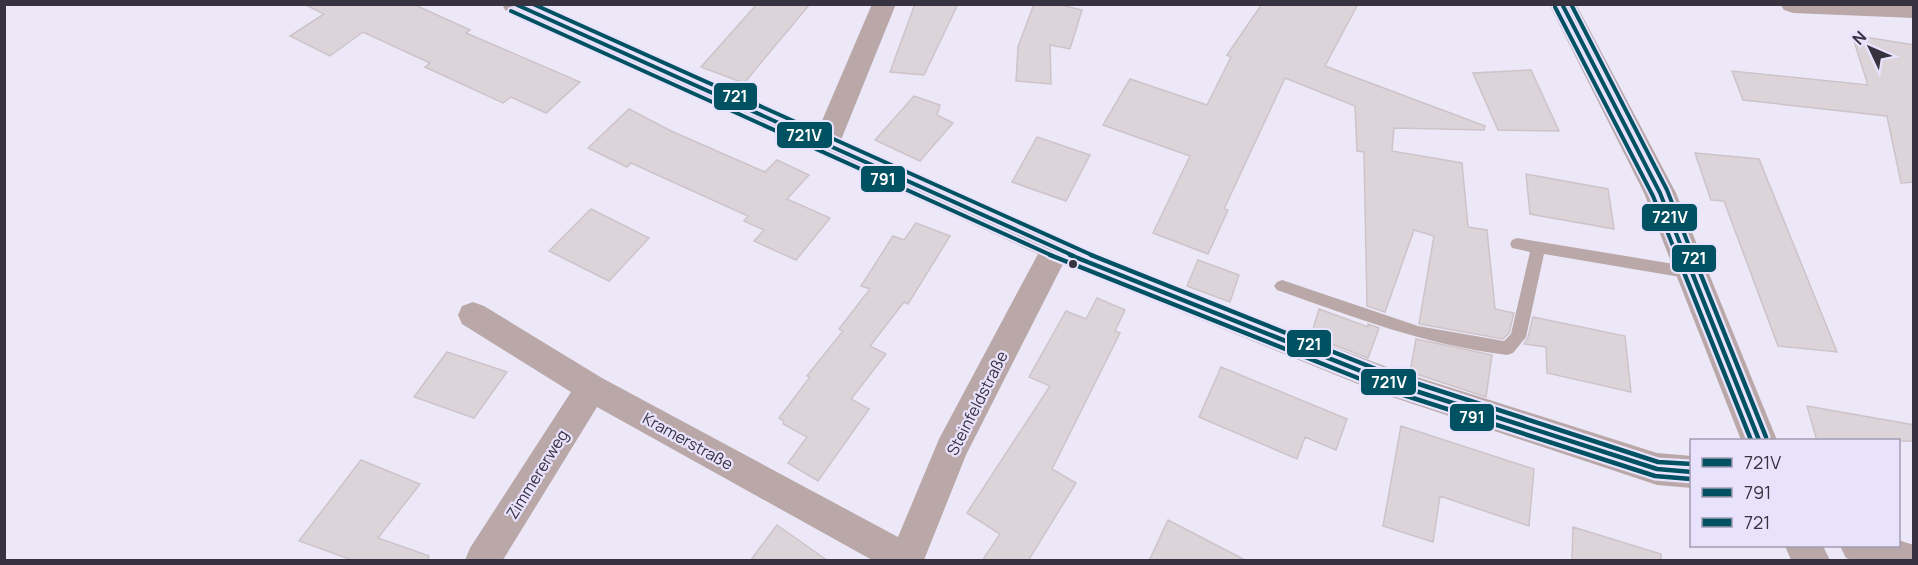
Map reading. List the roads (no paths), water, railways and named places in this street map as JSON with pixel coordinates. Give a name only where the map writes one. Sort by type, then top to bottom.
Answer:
[{"type":"street","points":[[825,146],[884,4]]},
{"type":"street","points":[[1562,4],[1660,193],[1759,439]]},
{"type":"street","points":[[1793,4],[1914,9]]},
{"type":"street","points":[[521,6],[1056,249],[1390,383],[1657,469],[1690,472]]},
{"type":"street","name":"Steinfeldstraße","points":[[906,560],[951,450],[1056,249]]},
{"type":"street","name":"Kramerstraße","points":[[473,315],[591,388],[906,560]]},
{"type":"street","name":"Zimmererweg","points":[[483,561],[591,388]]},
{"type":"street","points":[[1804,547],[1810,561]]},
{"type":"street","points":[[1861,547],[1907,561]]},
{"type":"lane","points":[[1517,244],[1692,273]]},
{"type":"lane","points":[[1282,286],[1328,300],[1405,329],[1465,343],[1507,348],[1518,337],[1538,248]]}]
